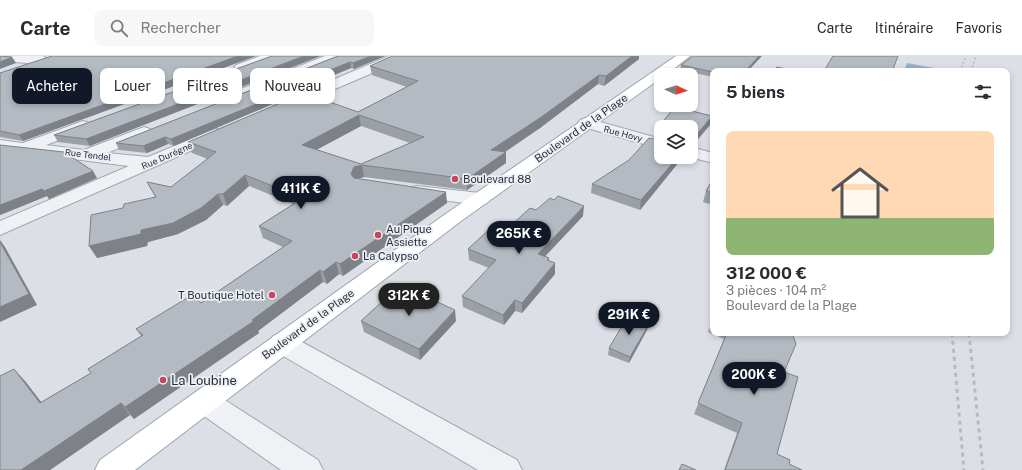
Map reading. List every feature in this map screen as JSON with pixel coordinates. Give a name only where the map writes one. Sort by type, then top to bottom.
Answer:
[{"type":"main road","name":"Boulevard de la Plage","points":[[111,470],[480,199],[586,123],[684,56]]},
{"type":"street","points":[[0,56],[49,58]]},
{"type":"street","points":[[239,68],[272,56]]},
{"type":"street","points":[[212,105],[337,56]]},
{"type":"street","points":[[268,112],[400,56]]},
{"type":"street","points":[[20,68],[49,58]]},
{"type":"street","points":[[24,148],[96,121]]},
{"type":"street","name":"Rue Hovy","points":[[586,123],[654,142]]},
{"type":"street","points":[[86,155],[160,126]]},
{"type":"street","name":"Rue Durégne","points":[[0,229],[231,128]]},
{"type":"street","name":"Rue Tendel","points":[[0,145],[152,163]]},
{"type":"street","points":[[698,154],[710,157]]},
{"type":"street","points":[[402,189],[480,199]]},
{"type":"street","points":[[282,343],[506,470]]},
{"type":"street","points":[[204,401],[307,470]]},
{"type":"path","points":[[961,68],[966,56]]},
{"type":"path","points":[[972,68],[976,56]]},
{"type":"path","points":[[952,336],[964,470]]},
{"type":"path","points":[[969,336],[983,470]]},
{"type":"water","points":[[907,63],[934,68],[905,68]]},
{"type":"building","points":[[0,56],[12,57],[0,62]]},
{"type":"building","points":[[52,56],[238,56],[205,68],[173,68],[173,79],[165,82],[165,68],[100,68],[100,104],[105,104],[19,135],[0,131],[0,73],[12,69],[12,104],[92,104],[92,68],[15,68]]},
{"type":"building","points":[[272,56],[304,56],[272,68],[250,68],[250,77],[242,80],[242,68],[239,68]]},
{"type":"building","points":[[338,56],[371,56],[335,68],[307,68]]},
{"type":"building","points":[[392,56],[632,56],[606,76],[599,75],[540,118],[491,150],[506,152],[467,179],[362,165],[354,167],[351,174],[354,178],[446,192],[340,264],[336,262],[323,272],[320,270],[252,320],[254,321],[125,407],[121,403],[21,470],[0,470],[0,376],[14,369],[40,403],[91,373],[88,369],[143,335],[136,329],[192,295],[201,303],[292,241],[259,226],[303,198],[245,175],[223,194],[218,194],[201,208],[173,223],[141,230],[141,234],[89,246],[91,215],[123,208],[124,204],[156,197],[147,182],[171,187],[216,152],[188,142],[278,104],[335,104],[358,112],[418,81],[370,66]],"holes":[[[359,115],[424,137],[361,164],[302,145]]]},
{"type":"building","points":[[693,56],[759,56],[748,68],[710,68],[710,71],[681,65]]},
{"type":"building","points":[[833,56],[898,56],[893,68],[826,68]]},
{"type":"building","points":[[250,90],[250,104],[256,104],[171,139],[165,137],[143,146],[116,143],[216,104],[242,104],[242,94]]},
{"type":"building","points":[[173,92],[173,104],[178,104],[86,139],[54,135],[140,104],[165,104],[165,95]]},
{"type":"building","points":[[671,112],[696,112],[710,116],[710,118],[698,133],[698,120],[664,120]]},
{"type":"building","points":[[649,138],[654,139],[654,164],[672,164],[641,200],[592,184],[629,160]]},
{"type":"building","points":[[0,145],[64,152],[93,171],[44,191],[42,189],[0,205]]},
{"type":"building","points":[[710,184],[710,192],[706,191]]},
{"type":"building","points":[[558,196],[584,206],[538,254],[549,258],[547,260],[555,263],[522,303],[515,300],[503,315],[462,296],[496,260],[468,249],[494,225],[506,230],[530,208],[536,210],[550,198],[554,200]]},
{"type":"building","points":[[0,242],[29,294],[0,307]]},
{"type":"building","points":[[400,285],[455,310],[419,349],[361,321]]},
{"type":"building","points":[[628,316],[649,324],[630,357],[609,348]]},
{"type":"building","points":[[726,336],[793,336],[796,344],[784,372],[798,377],[777,454],[790,460],[789,464],[802,470],[725,470],[742,423],[698,403]]},
{"type":"building","points":[[682,464],[696,470],[679,470]]},
{"type":"place","name":"Boulevard 88","points":[[455,179]]},
{"type":"place","name":"Au Pique Assiette","points":[[378,235]]},
{"type":"place","name":"La Calypso","points":[[355,256]]},
{"type":"place","name":"T Boutique Hotel","points":[[272,295]]},
{"type":"place","name":"La Loubine","points":[[163,380]]}]
